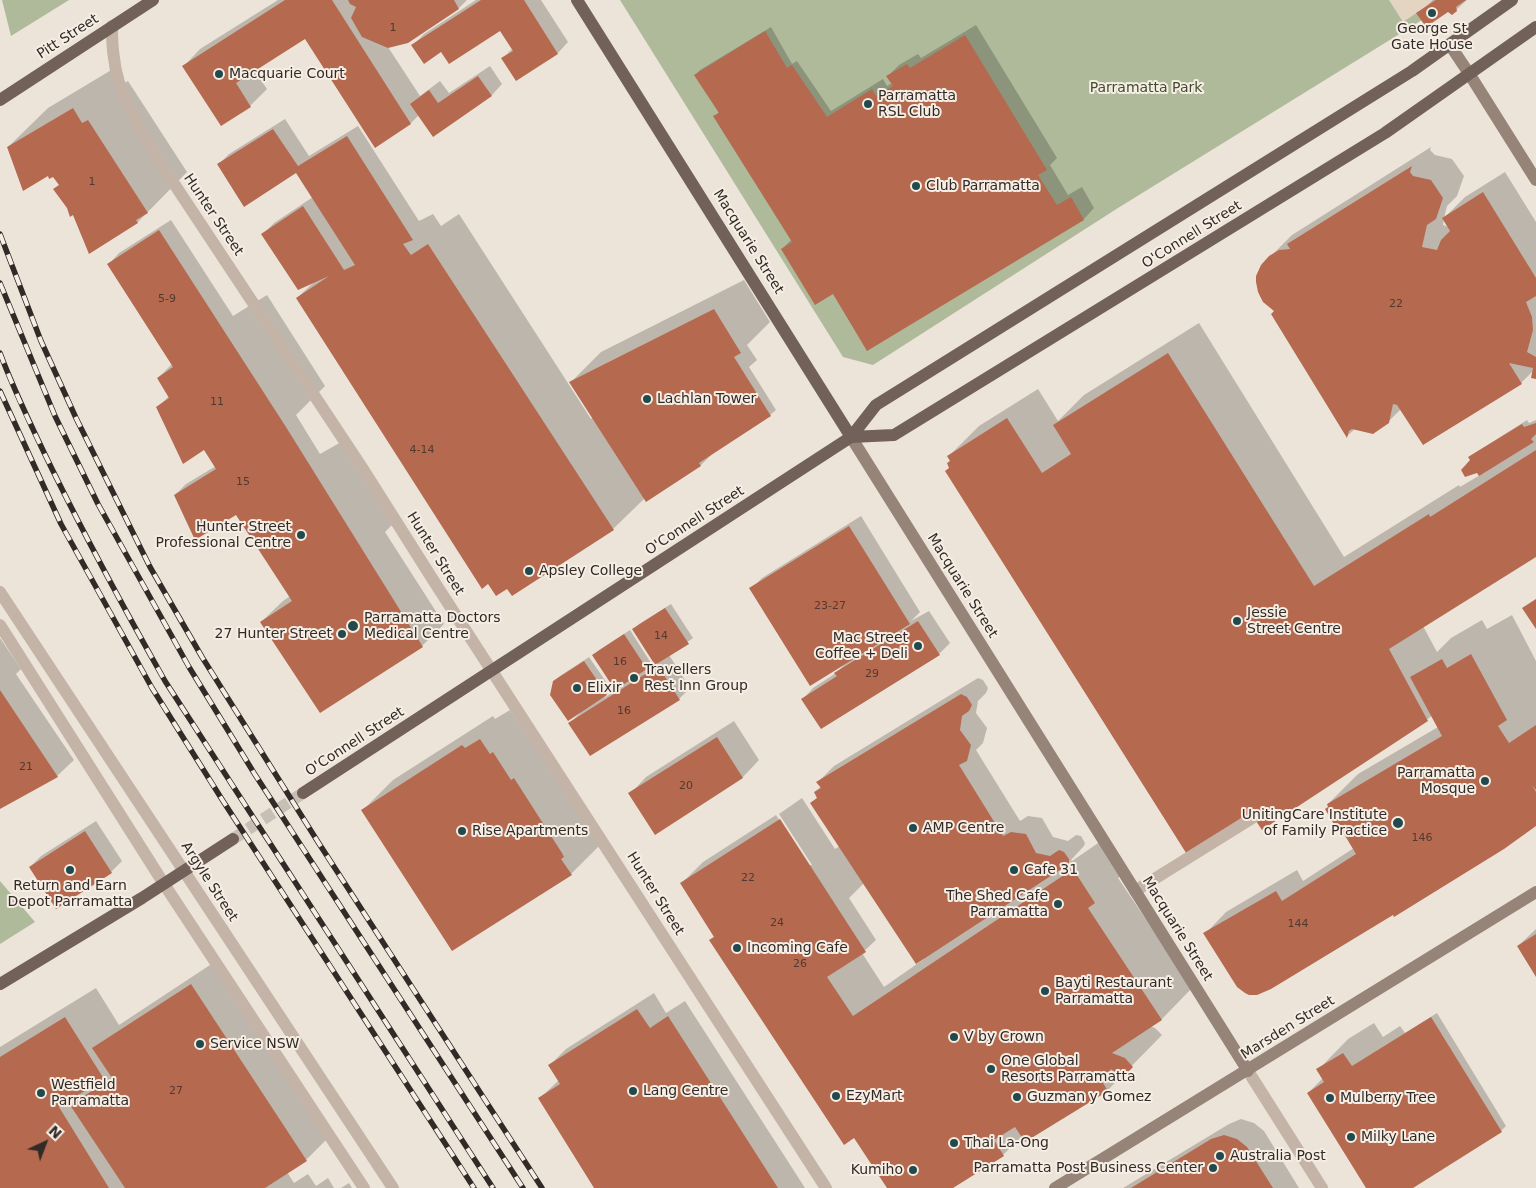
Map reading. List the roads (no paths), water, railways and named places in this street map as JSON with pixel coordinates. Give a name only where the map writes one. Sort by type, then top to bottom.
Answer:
[{"type":"main road","name":"Pitt Street","points":[[0,100],[153,0]]},
{"type":"main road","name":"Macquarie Street","points":[[577,0],[852,437]]},
{"type":"main road","name":"O'Connell Street","points":[[303,793],[852,437],[876,405],[1401,78],[1512,0]]},
{"type":"main road","name":"O'Connell Street","points":[[852,437],[894,435],[1377,139],[1536,28]]},
{"type":"main road","points":[[0,984],[184,872],[233,839]]},
{"type":"street","name":"Hunter Street","points":[[112,26],[114,59],[126,102],[135,121],[161,164],[359,462],[826,1188]]},
{"type":"street","points":[[1450,45],[1536,180]]},
{"type":"street","name":"Macquarie Street","points":[[852,437],[1322,1188]]},
{"type":"street","name":"Argyle Street","points":[[0,592],[393,1188]]},
{"type":"street","points":[[0,626],[164,884],[364,1188]]},
{"type":"street","points":[[1135,891],[1254,817]]},
{"type":"street","name":"Marsden Street","points":[[1055,1188],[1248,1071],[1536,892]]},
{"type":"tunnel","points":[[233,839],[303,793]]},
{"type":"railway","points":[[0,234],[41,341],[76,418],[150,567],[202,657],[318,842],[542,1188]]},
{"type":"railway","points":[[0,283],[55,416],[98,504],[189,667],[254,773],[523,1188]]},
{"type":"railway","points":[[0,353],[25,412],[66,498],[165,681],[493,1188]]},
{"type":"railway","points":[[0,391],[61,524],[152,688],[474,1188]]},
{"type":"place","name":"George St Gate House","points":[[1432,13]]},
{"type":"place","name":"Macquarie Court","points":[[219,74]]},
{"type":"place","name":"Parramatta RSL Club","points":[[868,104]]},
{"type":"place","name":"Club Parramatta","points":[[916,186]]},
{"type":"place","name":"Lachlan Tower","points":[[647,399]]},
{"type":"place","name":"Hunter Street Professional Centre","points":[[301,535]]},
{"type":"place","name":"Apsley College","points":[[529,571]]},
{"type":"place","name":"Jessie Street Centre","points":[[1237,621]]},
{"type":"place","name":"Parramatta Doctors Medical Centre","points":[[353,626]]},
{"type":"place","name":"27 Hunter Street","points":[[342,634]]},
{"type":"place","name":"Mac Street Coffee + Deli","points":[[918,646]]},
{"type":"place","name":"Travellers Rest Inn Group","points":[[634,678]]},
{"type":"place","name":"Elixir","points":[[577,688]]},
{"type":"place","name":"Parramatta Mosque","points":[[1485,781]]},
{"type":"place","name":"UnitingCare Institute of Family Practice","points":[[1398,823]]},
{"type":"place","name":"AMP Centre","points":[[913,828]]},
{"type":"place","name":"Rise Apartments","points":[[462,831]]},
{"type":"place","name":"Return and Earn Depot Parramatta","points":[[70,870]]},
{"type":"place","name":"Cafe 31","points":[[1014,870]]},
{"type":"place","name":"The Shed Cafe Parramatta","points":[[1058,904]]},
{"type":"place","name":"Incoming Cafe","points":[[737,948]]},
{"type":"place","name":"Bayti Restaurant Parramatta","points":[[1045,991]]},
{"type":"place","name":"V by Crown","points":[[954,1037]]},
{"type":"place","name":"Service NSW","points":[[200,1044]]},
{"type":"place","name":"One Global Resorts Parramatta","points":[[991,1069]]},
{"type":"place","name":"Lang Centre","points":[[633,1091]]},
{"type":"place","name":"Westfield Parramatta","points":[[41,1093]]},
{"type":"place","name":"EzyMart","points":[[836,1096]]},
{"type":"place","name":"Guzman y Gomez","points":[[1017,1097]]},
{"type":"place","name":"Mulberry Tree","points":[[1330,1098]]},
{"type":"place","name":"Milky Lane","points":[[1351,1137]]},
{"type":"place","name":"Thai La-Ong","points":[[954,1143]]},
{"type":"place","name":"Australia Post","points":[[1220,1156]]},
{"type":"place","name":"Parramatta Post Business Center","points":[[1213,1168]]},
{"type":"place","name":"Kumiho","points":[[913,1170]]},
{"type":"park label","name":"Parramatta Park","points":[[1146,88]]}]
